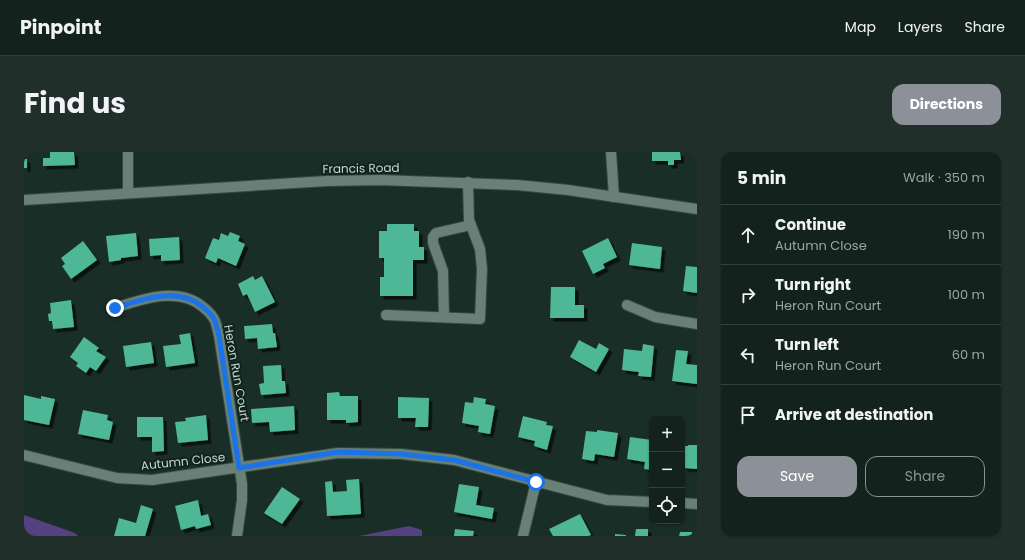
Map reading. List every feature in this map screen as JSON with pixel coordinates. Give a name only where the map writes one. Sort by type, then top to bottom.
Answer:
[{"type":"street","points":[[128,152],[128,193]]},
{"type":"street","points":[[611,152],[614,197]]},
{"type":"street","name":"Francis Road","points":[[24,200],[328,181],[380,180],[468,182],[517,185],[568,190],[697,209]]},
{"type":"street","points":[[386,315],[480,319],[482,269],[480,249],[469,220],[468,182]]},
{"type":"street","points":[[444,317],[444,271],[433,243],[433,236],[436,233],[471,225]]},
{"type":"street","name":"Heron Run Court","points":[[115,308],[137,301],[168,295],[184,297],[198,303],[208,311],[215,321],[219,336],[242,484],[242,500],[237,536]]},
{"type":"street","points":[[626,305],[655,317],[697,324]]},
{"type":"street","name":"Autumn Close","points":[[24,455],[98,474],[135,480],[152,480],[338,452],[401,454],[454,460],[607,500],[649,502]]},
{"type":"street","points":[[523,536],[536,482]]},
{"type":"street","points":[[685,503],[697,504]]},
{"type":"shaded area","points":[[24,515],[75,533],[78,536],[24,536]]},
{"type":"shaded area","points":[[409,526],[422,530],[422,536],[359,536]]},
{"type":"building","points":[[50,152],[74,152],[75,165],[43,166],[43,158],[50,158]]},
{"type":"building","points":[[652,152],[680,152],[681,160],[674,160],[674,165],[668,165],[668,161],[652,161]]},
{"type":"building","points":[[24,159],[27,159],[27,168],[24,168]]},
{"type":"building","points":[[387,224],[414,224],[414,231],[419,231],[419,247],[424,247],[424,260],[413,260],[413,296],[380,296],[380,277],[384,277],[384,258],[379,258],[379,231],[387,231]]},
{"type":"building","points":[[230,232],[240,236],[238,241],[245,244],[236,266],[218,258],[216,263],[205,258],[213,238],[219,240],[221,233],[228,236]]},
{"type":"building","points":[[136,233],[138,256],[121,258],[121,260],[109,262],[106,236]]},
{"type":"building","points":[[179,237],[180,260],[161,261],[161,255],[150,256],[149,239]]},
{"type":"building","points":[[608,238],[617,257],[603,264],[605,268],[593,274],[582,251]]},
{"type":"building","points":[[83,241],[97,260],[71,279],[62,266],[65,264],[61,258]]},
{"type":"building","points":[[632,243],[662,247],[660,269],[629,265]]},
{"type":"building","points":[[686,266],[697,267],[697,293],[683,291]]},
{"type":"building","points":[[253,276],[255,280],[262,276],[275,302],[255,312],[247,294],[243,296],[238,284]]},
{"type":"building","points":[[551,287],[575,287],[575,305],[584,305],[584,318],[550,318]]},
{"type":"building","points":[[71,300],[74,327],[53,329],[52,321],[49,321],[48,314],[51,313],[50,303]]},
{"type":"building","points":[[272,324],[277,347],[258,349],[257,338],[245,339],[244,326]]},
{"type":"building","points":[[190,333],[195,363],[166,367],[163,346],[181,344],[179,335]]},
{"type":"building","points":[[84,337],[99,348],[96,351],[106,357],[96,371],[90,367],[86,373],[76,366],[78,363],[70,357]]},
{"type":"building","points":[[579,340],[596,349],[599,343],[609,349],[596,372],[570,357]]},
{"type":"building","points":[[151,342],[154,363],[126,367],[123,346]]},
{"type":"building","points":[[643,344],[654,346],[651,377],[638,376],[639,372],[622,370],[624,349],[642,351]]},
{"type":"building","points":[[676,350],[688,351],[686,364],[697,365],[697,384],[672,381]]},
{"type":"building","points":[[281,365],[282,381],[285,381],[286,393],[261,395],[259,384],[264,383],[263,366]]},
{"type":"building","points":[[339,392],[340,396],[358,396],[358,422],[346,423],[346,420],[327,420],[327,393]]},
{"type":"building","points":[[24,395],[41,399],[41,396],[55,399],[49,425],[24,420]]},
{"type":"building","points":[[398,397],[429,398],[428,427],[415,427],[416,418],[398,418]]},
{"type":"building","points":[[474,397],[486,399],[485,404],[495,406],[490,434],[478,432],[479,426],[462,423],[465,402],[473,403]]},
{"type":"building","points":[[294,406],[295,430],[270,432],[269,422],[252,423],[251,409]]},
{"type":"building","points":[[83,410],[108,415],[107,420],[113,422],[109,440],[78,434]]},
{"type":"building","points":[[206,415],[208,440],[178,443],[175,422],[186,421],[185,418]]},
{"type":"building","points":[[523,416],[547,422],[546,425],[553,426],[547,450],[534,446],[535,441],[518,437]]},
{"type":"building","points":[[137,417],[163,417],[164,451],[152,452],[152,437],[137,437]]},
{"type":"building","points":[[597,430],[618,433],[614,457],[595,454],[594,461],[582,459],[586,431],[597,432]]},
{"type":"building","points":[[630,437],[649,440],[649,470],[644,469],[645,462],[627,459]]},
{"type":"building","points":[[697,445],[697,469],[685,468],[685,446]]},
{"type":"building","points":[[359,479],[361,514],[327,516],[325,482],[332,481],[333,492],[347,491],[346,480]]},
{"type":"building","points":[[459,484],[479,487],[476,505],[494,508],[492,519],[454,512]]},
{"type":"building","points":[[282,487],[300,499],[282,524],[264,513]]},
{"type":"building","points":[[198,500],[201,516],[208,514],[211,525],[196,529],[195,526],[181,530],[175,506]]},
{"type":"building","points":[[141,505],[153,509],[145,536],[114,536],[119,518],[136,523]]},
{"type":"building","points":[[580,514],[591,535],[553,536],[549,529]]},
{"type":"building","points":[[455,529],[474,531],[473,536],[454,536]]},
{"type":"building","points":[[636,529],[648,529],[648,536],[635,536]]},
{"type":"building","points":[[680,532],[692,532],[692,536],[679,536]]},
{"type":"building","points":[[615,534],[626,535],[626,536],[615,536]]},
{"type":"route","points":[[115,308],[137,301],[168,295],[184,297],[198,303],[208,311],[215,321],[219,336],[239,468],[338,452],[401,454],[454,460],[536,482]]}]
